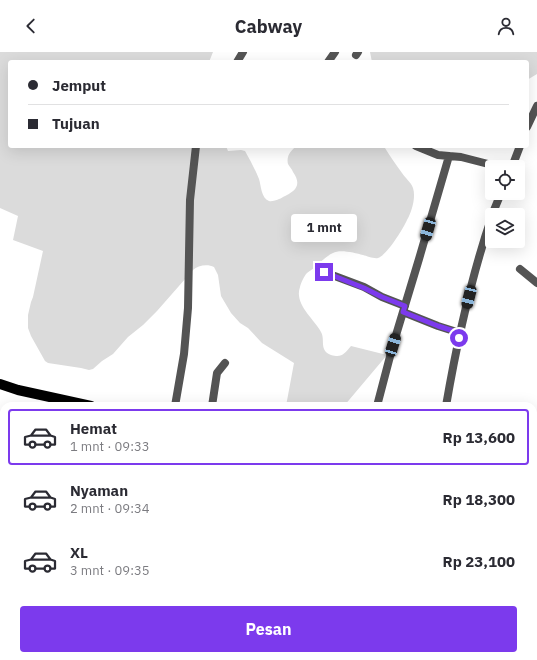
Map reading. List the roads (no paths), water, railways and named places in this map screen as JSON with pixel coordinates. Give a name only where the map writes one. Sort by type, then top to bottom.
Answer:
[{"type":"main road","points":[[0,384],[18,390],[73,402]]},
{"type":"street","points":[[529,123],[537,106]]},
{"type":"street","points":[[176,402],[184,354],[188,308],[190,200],[196,148]]},
{"type":"street","points":[[422,148],[438,154],[461,156],[485,163]]},
{"type":"street","points":[[515,160],[519,148]]},
{"type":"street","points":[[378,402],[393,345],[449,156]]},
{"type":"street","points":[[447,402],[460,333],[485,235]]},
{"type":"street","points":[[520,269],[537,283]]},
{"type":"street","points":[[324,272],[364,288],[438,326],[460,333]]},
{"type":"street","points":[[213,402],[217,373],[225,363]]}]
